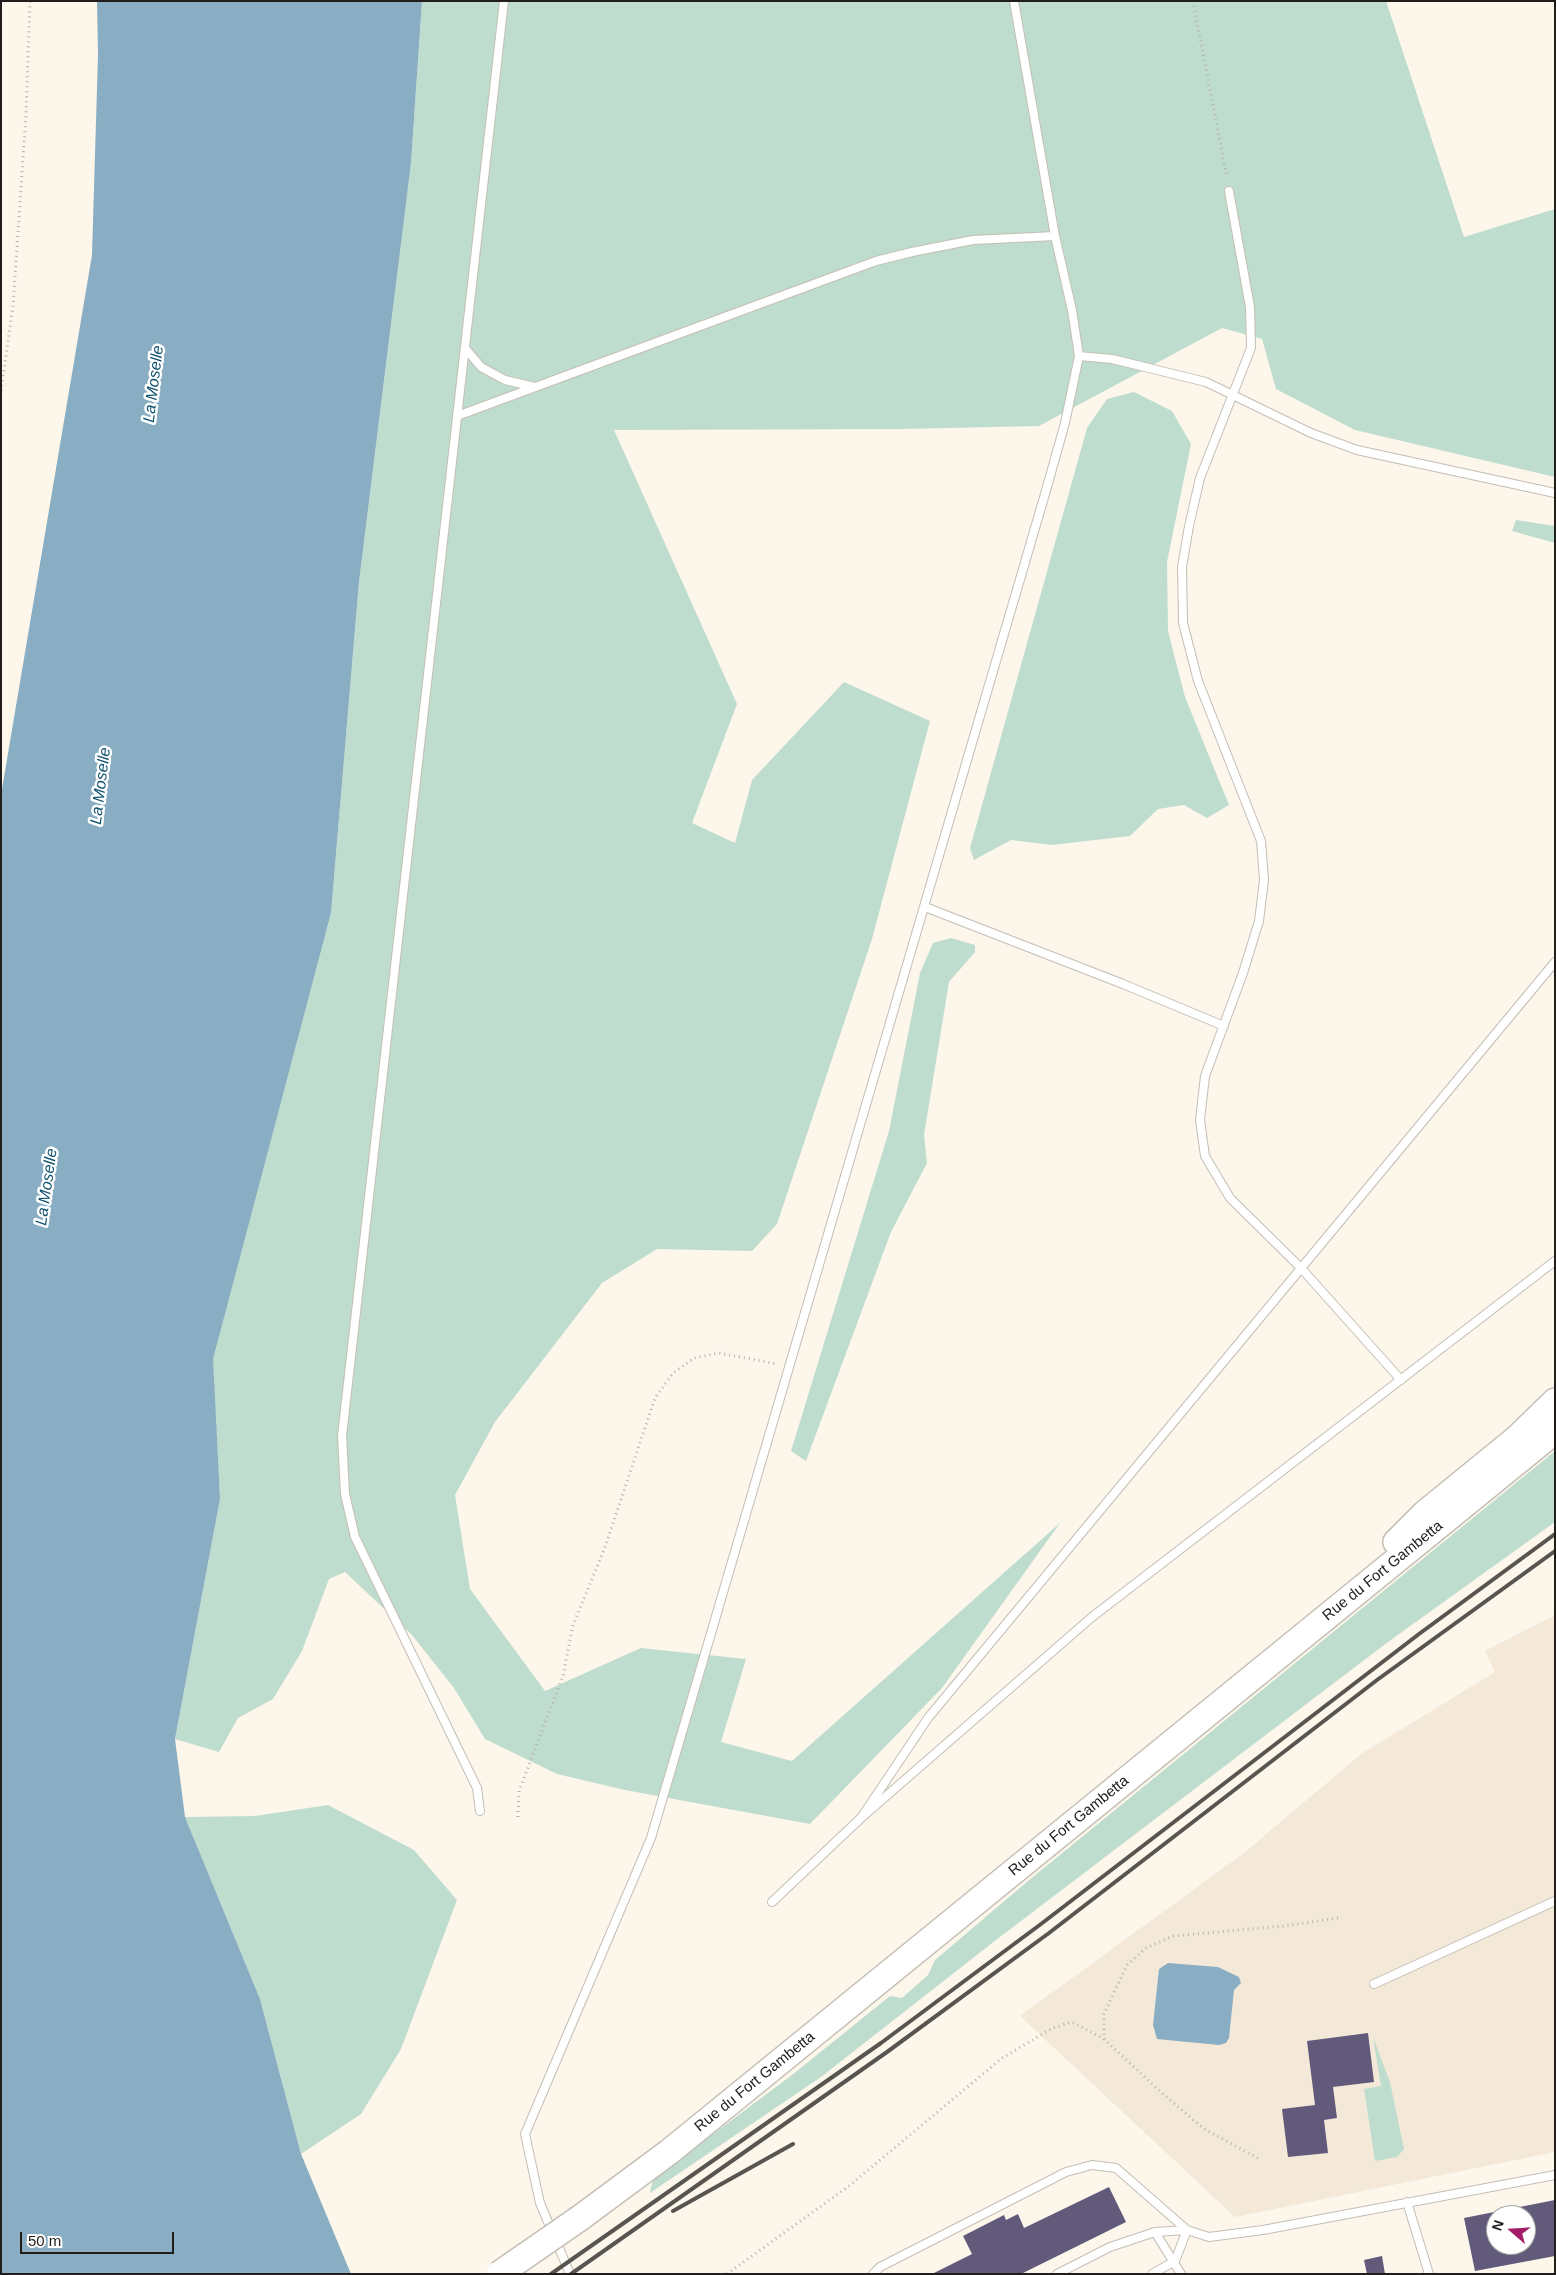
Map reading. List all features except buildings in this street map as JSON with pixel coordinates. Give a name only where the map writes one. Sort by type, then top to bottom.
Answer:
[{"type":"main road","points":[[1338,1607],[1425,1513],[1517,1438],[1555,1401]]},
{"type":"main road","name":"Rue du Fort Gambetta","points":[[499,2274],[580,2218],[669,2152],[1555,1431]]},
{"type":"lane","points":[[480,1811],[477,1788],[355,1537],[344,1494],[342,1436],[504,1]]},
{"type":"lane","points":[[570,2274],[540,2204],[532,2174],[525,2134],[651,1838],[1065,424],[1079,356],[1014,1]]},
{"type":"lane","points":[[1229,191],[1250,307],[1251,348],[1200,478],[1188,526],[1182,567],[1183,622],[1198,681],[1261,841],[1264,880],[1259,921],[1205,1076],[1200,1120],[1205,1156],[1230,1198],[1301,1268],[1401,1380]]},
{"type":"lane","points":[[458,416],[876,262],[912,252],[972,240],[1056,236]]},
{"type":"lane","points":[[465,348],[481,367],[505,380],[537,387]]},
{"type":"lane","points":[[1079,356],[1112,359],[1206,382],[1311,433],[1357,450],[1555,493]]},
{"type":"lane","points":[[925,907],[1123,984],[1224,1026]]},
{"type":"lane","points":[[861,1818],[928,1718],[1555,962]]},
{"type":"lane","points":[[772,1902],[861,1818],[1092,1617],[1555,1261]]},
{"type":"lane","points":[[1374,1984],[1555,1901]]},
{"type":"lane","points":[[873,2274],[880,2266],[1066,2172],[1092,2165],[1116,2168],[1187,2230]]},
{"type":"lane","points":[[1057,2274],[1110,2247],[1155,2232],[1187,2230],[1208,2237],[1231,2235],[1555,2175]]},
{"type":"lane","points":[[1407,2202],[1429,2274]]},
{"type":"lane","points":[[1152,2274],[1175,2261],[1187,2230]]},
{"type":"lane","points":[[1155,2232],[1175,2261],[1181,2274]]},
{"type":"path","points":[[1,391],[13,306],[26,114],[30,1]]},
{"type":"path","points":[[1193,1],[1229,191]]},
{"type":"path","points":[[518,1817],[518,1791],[563,1676],[573,1625],[604,1550],[655,1398],[673,1373],[694,1358],[719,1353],[754,1358],[790,1367]]},
{"type":"path","points":[[1104,2039],[1104,2014],[1113,1991],[1127,1966],[1146,1948],[1173,1936],[1284,1926],[1338,1918]]},
{"type":"path","points":[[727,2274],[849,2186],[1002,2058],[1052,2028],[1072,2022],[1104,2039],[1204,2129],[1258,2158]]},
{"type":"shaded area","points":[[1555,1615],[1555,2152],[1235,2217],[1020,2016],[1244,1853],[1361,1754],[1495,1672],[1485,1651]]},
{"type":"green space","points":[[422,1],[1386,1],[1464,237],[1555,209],[1555,477],[1355,430],[1276,389],[1262,339],[1222,328],[1039,426],[901,429],[614,430],[737,704],[692,823],[735,843],[752,780],[844,682],[930,721],[872,939],[777,1224],[752,1251],[657,1249],[602,1283],[495,1422],[455,1495],[470,1589],[545,1691],[641,1648],[746,1659],[721,1742],[792,1761],[1060,1523],[942,1688],[810,1824],[625,1790],[557,1774],[485,1739],[454,1688],[412,1635],[345,1572],[329,1579],[302,1651],[273,1699],[238,1718],[219,1752],[175,1739],[220,1499],[212,1359],[331,913],[359,582],[411,163]]},
{"type":"green space","points":[[1134,392],[1172,411],[1191,444],[1167,562],[1168,631],[1185,697],[1229,805],[1207,818],[1184,805],[1158,809],[1130,836],[1052,845],[1011,840],[974,860],[970,848],[1087,428],[1107,399]]},
{"type":"green space","points":[[1516,520],[1555,526],[1555,543],[1512,531]]},
{"type":"green space","points":[[951,938],[975,945],[975,952],[949,982],[924,1135],[927,1163],[891,1232],[806,1461],[791,1451],[889,1131],[920,973],[933,943]]},
{"type":"green space","points":[[1555,1451],[1555,1522],[1388,1642],[996,1940],[821,2077],[650,2193],[653,2179],[792,2075],[890,1996],[902,1998],[928,1975],[935,1960],[1028,1881]]},
{"type":"green space","points":[[328,1805],[414,1850],[457,1900],[401,2049],[361,2114],[301,2154],[260,1999],[185,1817],[255,1816]]},
{"type":"green space","points":[[1373,2037],[1390,2082],[1404,2149],[1397,2157],[1375,2161],[1364,2089],[1381,2086]]},
{"type":"water","name":"La Moselle","points":[[97,1],[422,1],[411,163],[359,582],[331,913],[213,1359],[220,1499],[175,1739],[185,1817],[260,1999],[301,2154],[351,2274],[1,2274],[1,795],[92,255],[98,55]]},
{"type":"water","points":[[1168,1963],[1218,1967],[1239,1977],[1241,1983],[1234,1990],[1229,2038],[1226,2043],[1219,2045],[1157,2039],[1153,2025],[1159,1969]]},
{"type":"railway","points":[[551,2274],[881,2043],[1041,1924],[1419,1634],[1555,1534]]},
{"type":"railway","points":[[571,2274],[887,2052],[1049,1933],[1377,1680],[1555,1551]]},
{"type":"railway","points":[[673,2211],[793,2144]]}]
